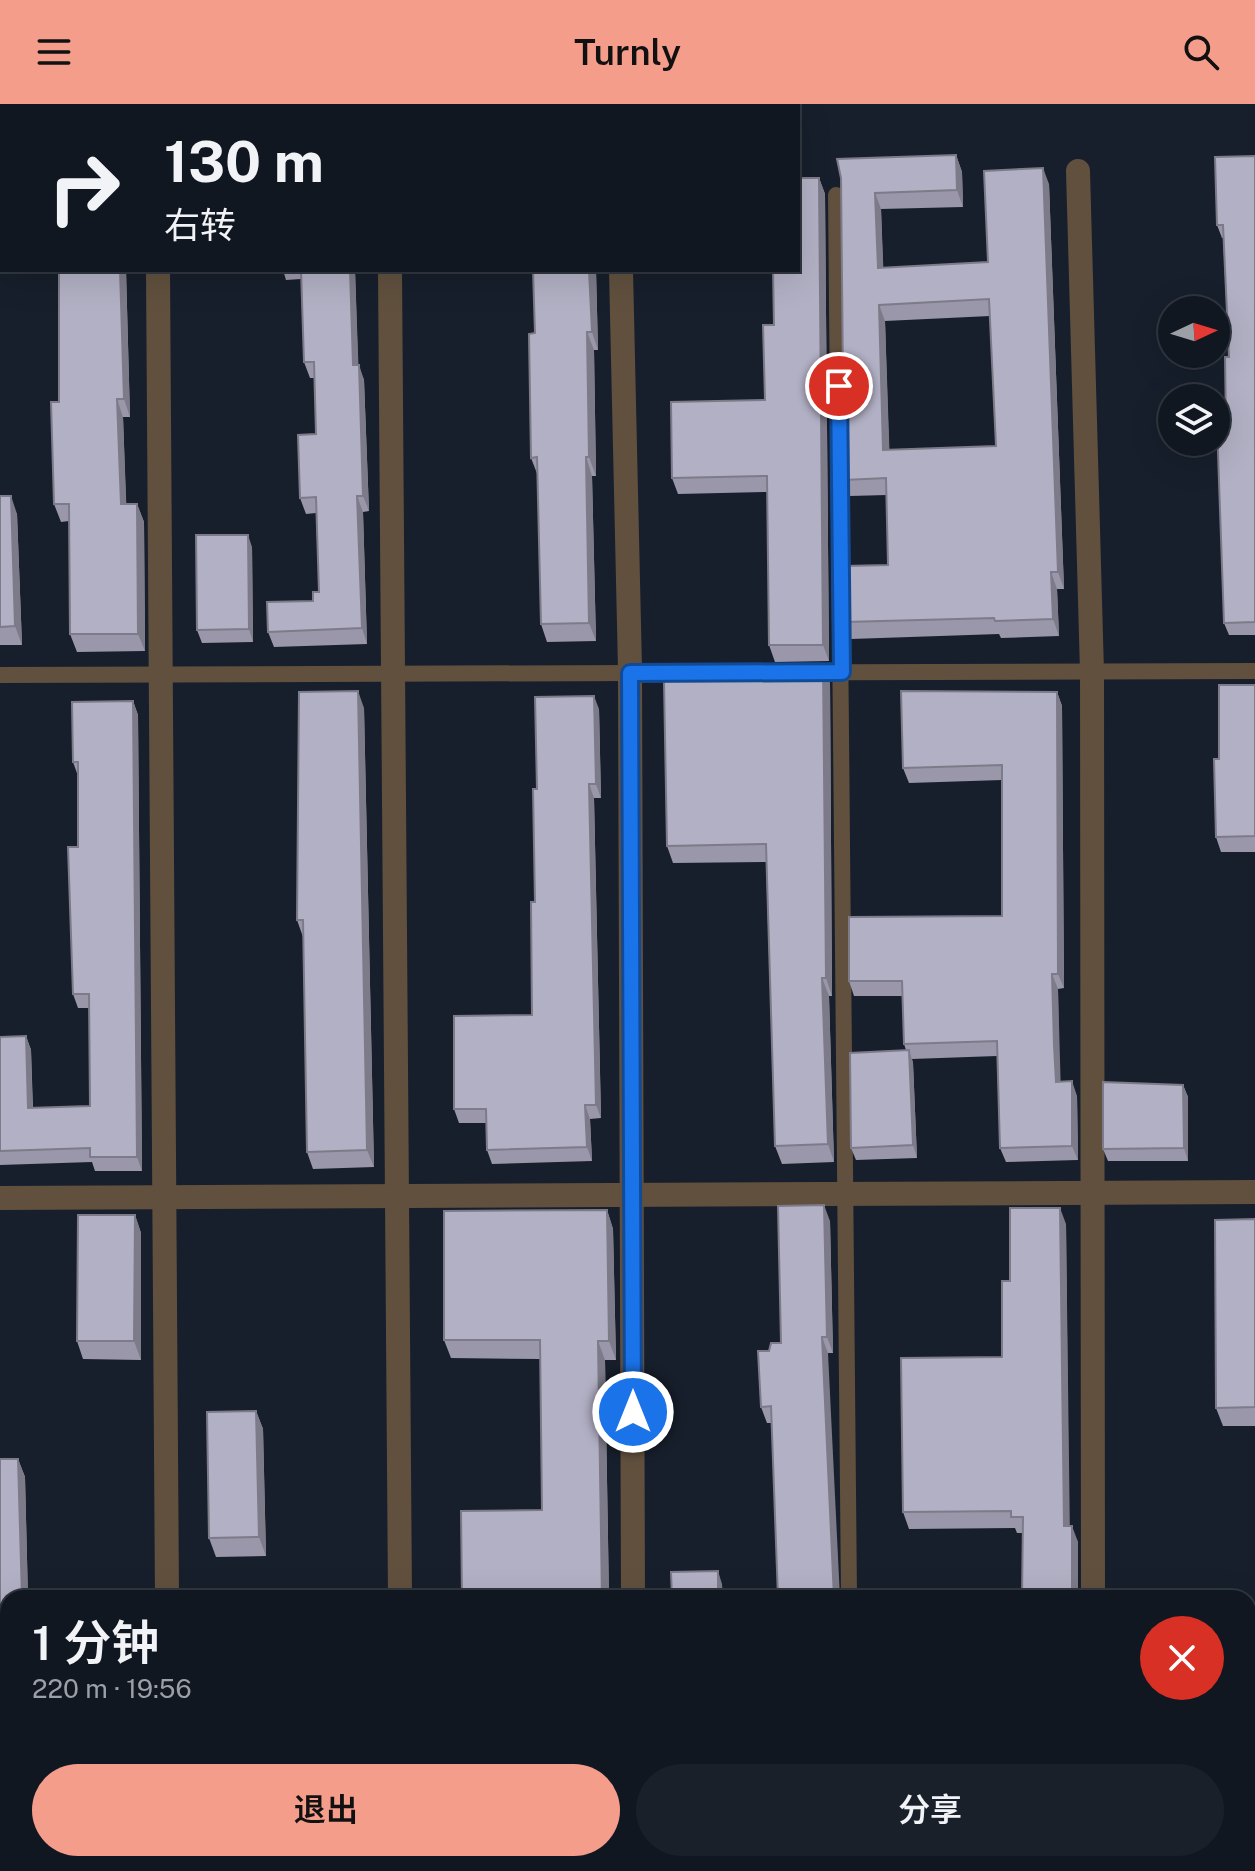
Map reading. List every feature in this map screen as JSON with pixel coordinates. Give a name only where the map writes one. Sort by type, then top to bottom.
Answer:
[{"type":"street","points":[[1078,171],[1092,672],[1093,1590]]},
{"type":"street","points":[[158,272],[167,1590]]},
{"type":"street","points":[[390,272],[400,1590]]},
{"type":"street","points":[[621,272],[630,673],[633,1590]]},
{"type":"street","points":[[0,1198],[1255,1192]]},
{"type":"lane","points":[[836,195],[849,1590]]},
{"type":"lane","points":[[0,675],[1255,671]]},
{"type":"building","points":[[956,155],[957,190],[875,193],[878,268],[988,262],[984,171],[1043,168],[1058,572],[1051,572],[1053,619],[845,622],[845,566],[888,565],[886,478],[844,480],[841,178],[837,159]],"holes":[[[989,299],[996,446],[883,450],[879,305]]]},
{"type":"building","points":[[1255,156],[1255,622],[1224,623],[1218,456],[1230,456],[1230,384],[1225,384],[1225,368],[1230,368],[1230,296],[1226,296],[1223,225],[1217,225],[1215,157]]},
{"type":"building","points":[[800,178],[819,178],[823,645],[769,645],[767,476],[672,478],[671,402],[765,400],[763,325],[774,325],[773,272],[800,272]]},
{"type":"building","points":[[59,272],[120,272],[124,399],[117,399],[121,504],[137,504],[138,634],[70,634],[69,504],[54,504],[51,402],[59,402]]},
{"type":"building","points":[[301,272],[350,272],[353,365],[359,365],[363,496],[357,496],[362,628],[268,632],[267,602],[313,601],[313,592],[319,592],[316,497],[300,498],[298,435],[316,434],[314,362],[304,362]]},
{"type":"building","points":[[533,272],[589,272],[592,332],[587,332],[589,457],[586,457],[589,623],[541,624],[537,457],[531,458],[529,334],[535,333]]},
{"type":"building","points":[[0,496],[11,496],[15,626],[0,627]]},
{"type":"building","points":[[196,535],[248,535],[249,629],[197,630]]},
{"type":"building","points":[[769,666],[823,666],[826,978],[822,978],[828,1144],[775,1146],[766,844],[667,846],[664,681],[769,679]]},
{"type":"building","points":[[1219,685],[1255,685],[1255,836],[1216,837],[1214,759],[1219,759]]},
{"type":"building","points":[[358,691],[367,1150],[307,1152],[303,920],[297,920],[299,692]]},
{"type":"building","points":[[901,691],[1057,692],[1058,974],[1052,974],[1054,1045],[1056,1082],[1072,1081],[1072,1146],[1000,1148],[997,1041],[904,1044],[902,981],[849,981],[849,917],[1002,916],[1002,765],[903,768]]},
{"type":"building","points":[[594,696],[596,784],[589,784],[596,1105],[585,1105],[587,1147],[487,1150],[486,1109],[454,1109],[454,1016],[532,1015],[531,902],[535,902],[533,789],[537,789],[535,697]]},
{"type":"building","points":[[133,701],[137,1157],[90,1157],[90,1148],[0,1151],[0,1037],[26,1036],[28,1108],[90,1106],[89,994],[73,994],[68,847],[78,847],[78,762],[73,762],[72,702]]},
{"type":"building","points":[[909,1050],[913,1145],[851,1148],[850,1053]]},
{"type":"building","points":[[1103,1082],[1183,1085],[1184,1148],[1103,1149]]},
{"type":"building","points":[[824,1205],[827,1337],[822,1337],[834,1590],[778,1590],[771,1406],[761,1407],[758,1351],[769,1351],[771,1343],[781,1343],[778,1206]]},
{"type":"building","points":[[1010,1208],[1060,1208],[1064,1526],[1072,1526],[1072,1590],[1022,1590],[1023,1517],[1011,1517],[1011,1511],[903,1512],[901,1358],[1002,1357],[1002,1281],[1010,1281]]},
{"type":"building","points":[[607,1210],[609,1341],[598,1341],[602,1590],[462,1590],[461,1511],[542,1510],[540,1340],[444,1340],[444,1211]]},
{"type":"building","points":[[78,1215],[135,1215],[134,1341],[77,1341]]},
{"type":"building","points":[[1255,1219],[1255,1407],[1216,1408],[1215,1220]]},
{"type":"building","points":[[256,1411],[259,1537],[209,1538],[207,1412]]},
{"type":"building","points":[[0,1459],[18,1459],[22,1590],[0,1590]]},
{"type":"building","points":[[718,1571],[718,1590],[672,1590],[671,1572]]},
{"type":"route","points":[[633,1412],[630,673],[842,672],[839,386]]}]
